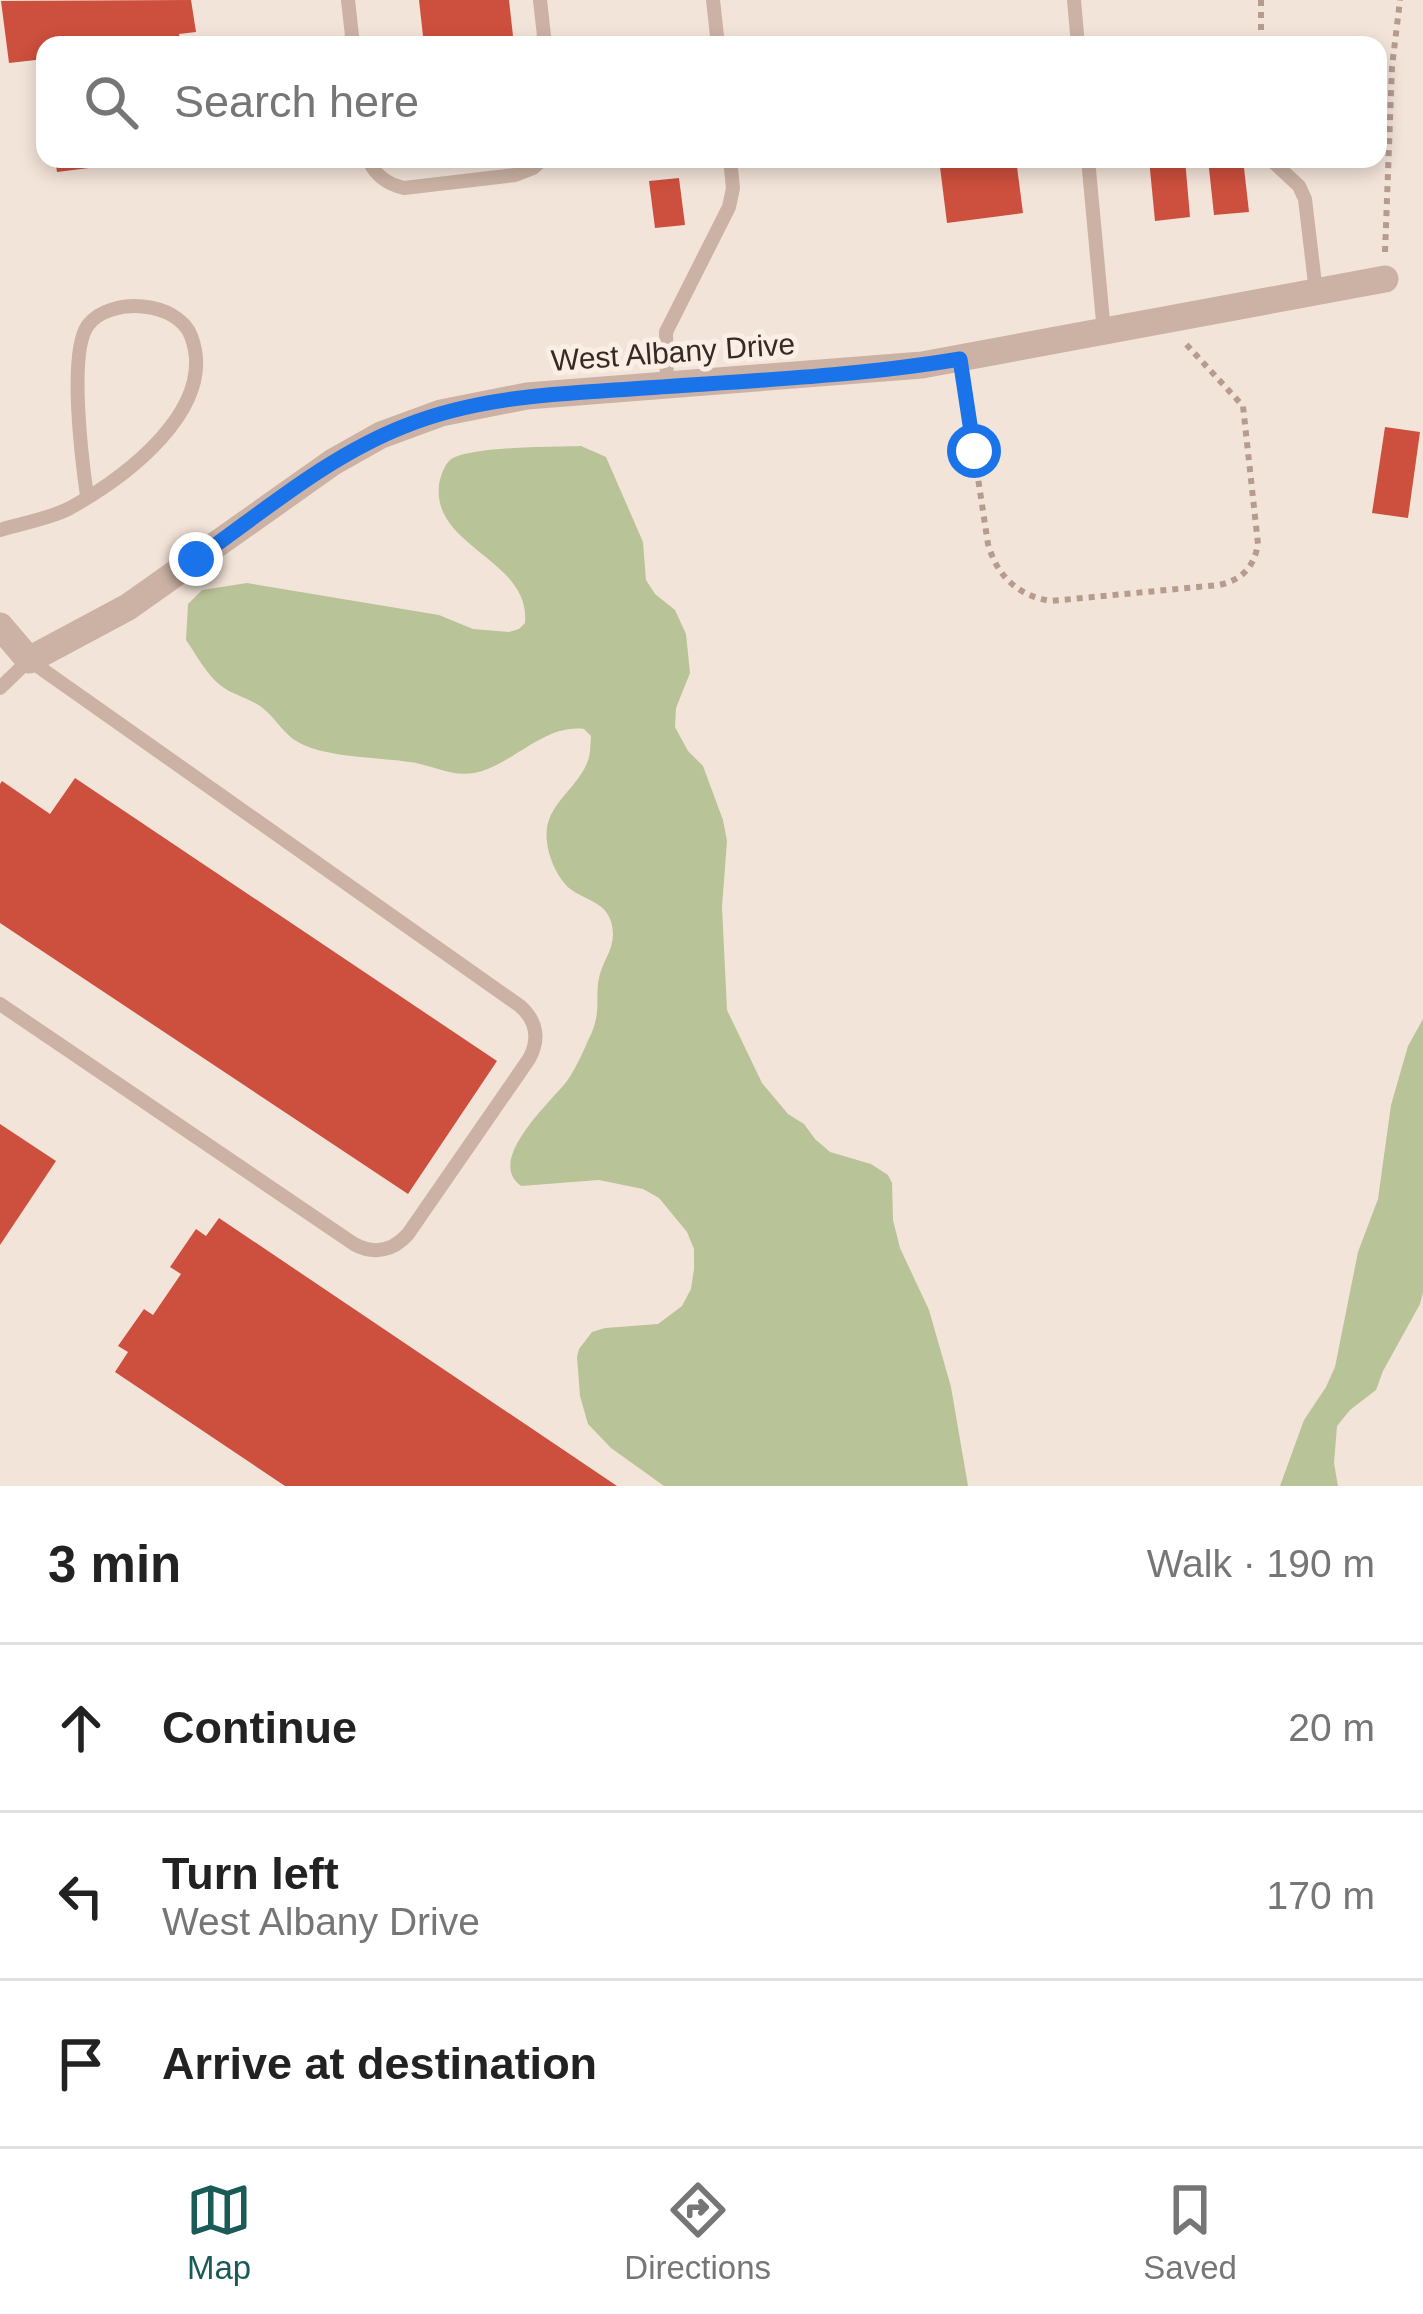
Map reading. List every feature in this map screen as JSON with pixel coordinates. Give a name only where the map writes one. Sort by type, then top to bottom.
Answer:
[{"type":"street","name":"West Albany Drive","points":[[29,660],[128,607],[333,462],[381,435],[441,413],[494,401],[906,368],[1384,280]]},
{"type":"street","points":[[0,626],[29,660]]},
{"type":"lane","points":[[348,0],[352,36]]},
{"type":"lane","points":[[540,0],[543,36]]},
{"type":"lane","points":[[713,0],[717,36]]},
{"type":"lane","points":[[1074,0],[1077,36]]},
{"type":"lane","points":[[373,168],[378,176],[404,188],[514,175],[532,168]]},
{"type":"lane","points":[[667,386],[666,332],[729,207],[731,168]]},
{"type":"lane","points":[[1089,168],[1104,332]]},
{"type":"lane","points":[[1280,168],[1305,199],[1316,292]]},
{"type":"lane","points":[[0,530],[67,510],[143,458],[187,406],[193,388],[194,349],[190,332],[166,312],[120,308],[100,314],[81,341],[79,444],[87,496]]},
{"type":"lane","points":[[0,688],[29,660],[520,1006],[532,1021],[536,1040],[530,1059],[408,1234],[393,1247],[374,1251],[354,1244],[0,1004]]},
{"type":"path","points":[[1261,0],[1261,36]]},
{"type":"path","points":[[1387,168],[1400,0]]},
{"type":"path","points":[[1384,280],[1387,168]]},
{"type":"path","points":[[960,359],[988,544],[1010,583],[1029,596],[1051,601],[1219,585],[1246,572],[1258,544],[1243,406],[1165,321]]},
{"type":"green space","points":[[581,446],[606,457],[643,542],[646,580],[675,610],[686,634],[690,673],[676,708],[675,727],[703,766],[727,841],[722,907],[727,1010],[762,1083],[788,1114],[830,1152],[871,1164],[888,1175],[900,1248],[929,1310],[951,1387],[968,1486],[664,1486],[611,1448],[588,1424],[580,1396],[579,1349],[592,1332],[658,1324],[682,1306],[694,1269],[694,1249],[687,1232],[659,1198],[643,1189],[599,1180],[521,1186],[512,1175],[515,1147],[567,1081],[592,1032],[599,978],[613,940],[607,914],[565,884],[547,842],[549,819],[582,773],[591,736],[584,729],[555,733],[488,769],[466,774],[318,750],[293,739],[260,706],[220,685],[186,640],[188,604],[202,590],[247,583],[439,615],[473,629],[519,629],[525,623],[523,601],[499,568],[450,524],[441,506],[441,475],[450,460],[460,455]]},
{"type":"green space","points":[[1423,1019],[1420,1304],[1376,1390],[1337,1426],[1334,1463],[1338,1486],[1280,1486],[1304,1420],[1335,1367],[1358,1252],[1378,1199],[1391,1105],[1408,1046]]},
{"type":"building","points":[[191,0],[196,32],[36,36],[36,60],[9,63],[1,1]]},
{"type":"building","points":[[419,0],[509,0],[513,36],[423,36]]},
{"type":"building","points":[[940,168],[1017,168],[1023,213],[947,223]]},
{"type":"building","points":[[1150,168],[1186,168],[1190,217],[1155,221]]},
{"type":"building","points":[[1209,168],[1244,168],[1249,212],[1214,215]]},
{"type":"building","points":[[679,178],[685,225],[655,228],[649,181]]},
{"type":"building","points":[[1385,427],[1420,432],[1408,518],[1372,513]]},
{"type":"building","points":[[75,778],[497,1061],[408,1194],[0,923],[0,784],[2,781],[50,814]]},
{"type":"building","points":[[0,1124],[56,1161],[0,1245]]},
{"type":"building","points":[[219,1218],[617,1486],[285,1486],[115,1372],[128,1352],[118,1346],[144,1309],[153,1315],[181,1274],[170,1267],[196,1229],[206,1236]]},
{"type":"route","points":[[196,559],[333,462],[381,435],[441,413],[526,396],[906,368],[960,359],[974,451]]}]
